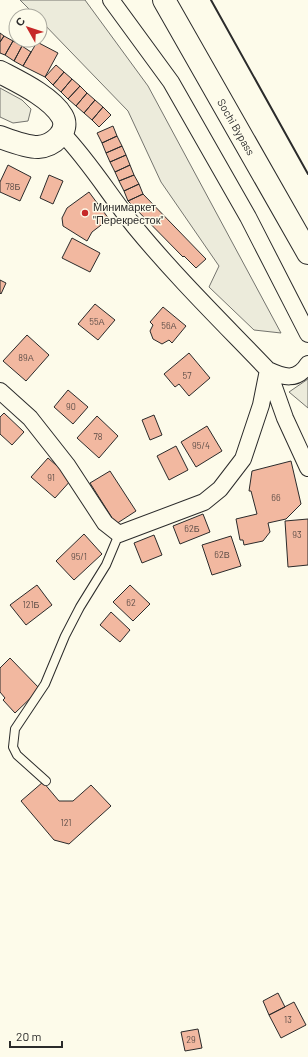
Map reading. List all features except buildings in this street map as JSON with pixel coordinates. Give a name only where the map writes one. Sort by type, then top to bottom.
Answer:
[{"type":"main road","name":"Sochi Bypass","points":[[164,0],[308,253]]},
{"type":"main road","points":[[0,72],[25,85],[50,103],[62,116],[65,125],[62,133],[52,143],[38,147],[0,136]]},
{"type":"street","points":[[112,0],[171,82],[248,217],[308,334]]},
{"type":"street","points":[[62,133],[81,153],[134,226],[192,292],[268,370],[282,377],[294,376],[301,373],[308,364]]},
{"type":"street","points":[[268,370],[285,418],[308,468]]},
{"type":"street","points":[[0,391],[30,418],[67,465],[105,523],[120,534],[204,502],[220,489],[243,459],[261,405],[268,370]]},
{"type":"lane","points":[[46,781],[17,755],[13,747],[15,729],[45,684],[80,607],[106,565],[120,534]]},
{"type":"shaded area","points":[[20,0],[85,0],[148,86],[281,333],[254,330],[209,287],[219,266],[161,182],[128,111],[48,28],[48,8],[28,8]]},
{"type":"shaded area","points":[[0,88],[22,100],[31,109],[28,121],[13,123],[0,117]]},
{"type":"shaded area","points":[[308,379],[308,408],[289,392]]},
{"type":"wall","points":[[211,0],[308,174]]},
{"type":"place","name":"Минимаркет \"Перекресток\"","points":[[85,213]]}]
